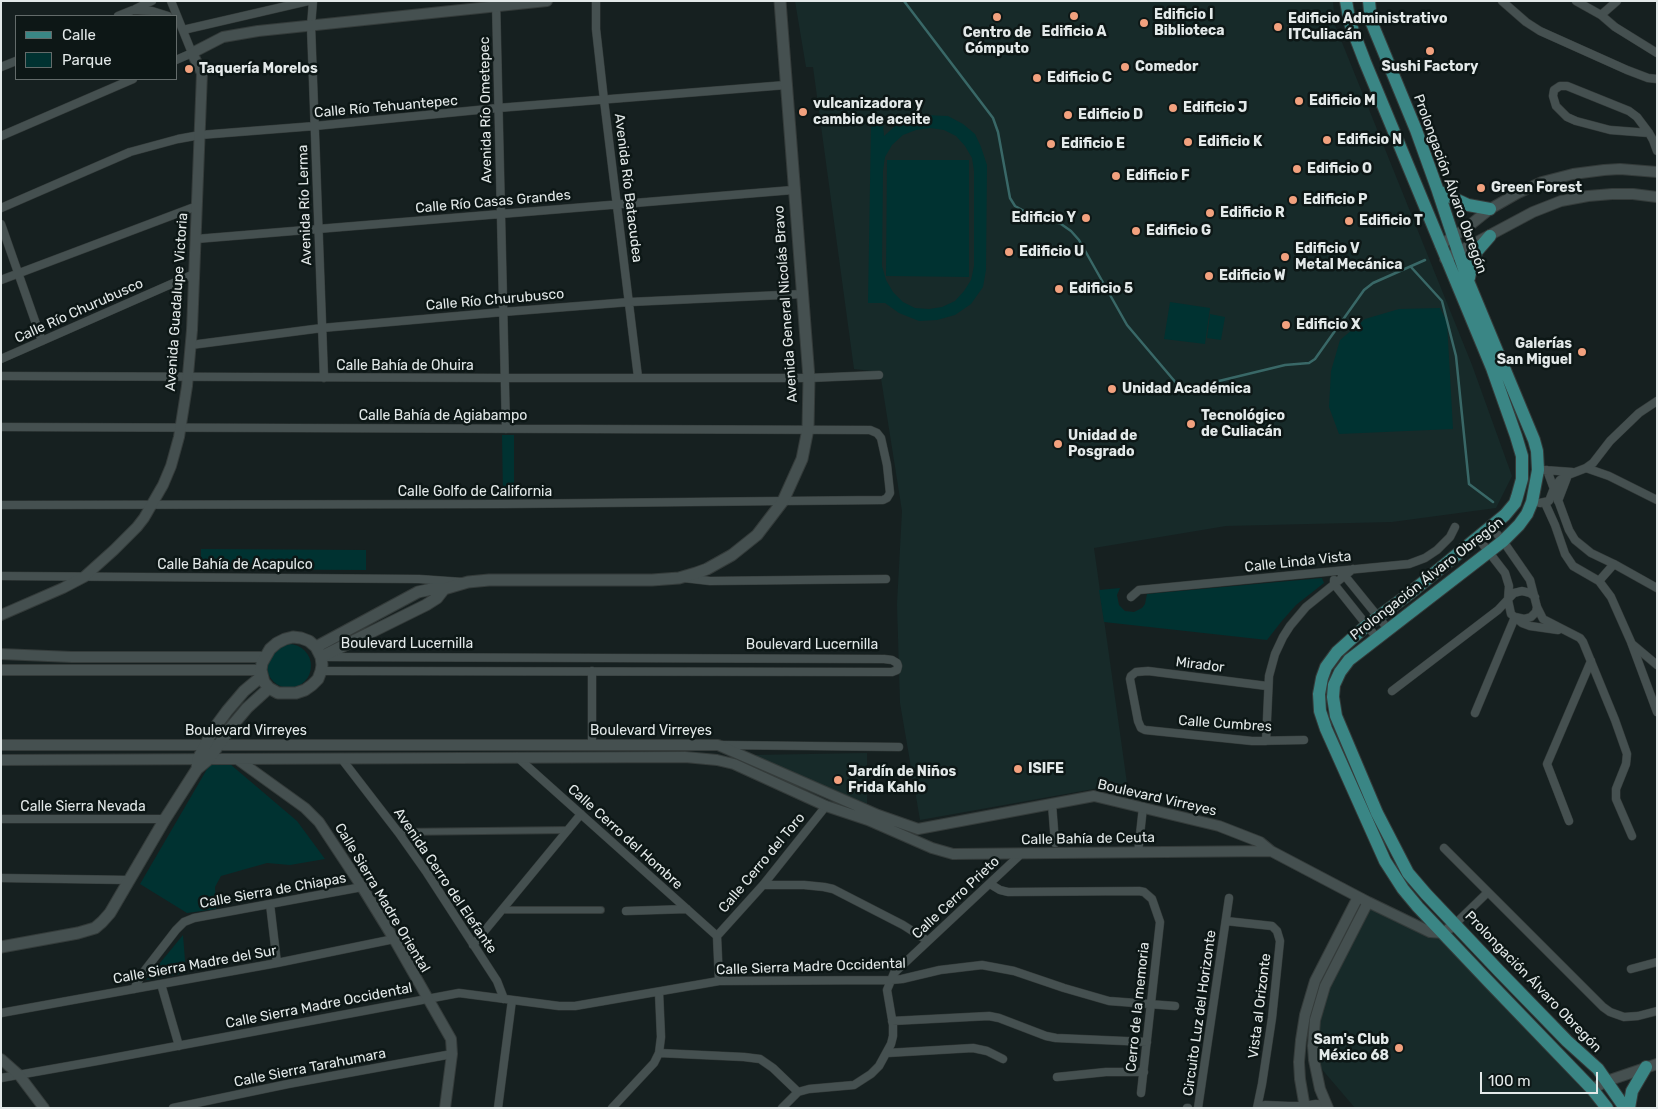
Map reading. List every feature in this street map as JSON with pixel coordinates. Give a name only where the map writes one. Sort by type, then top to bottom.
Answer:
[{"type":"main road","name":"Avenida General Nicolás Bravo","points":[[318,652],[426,605],[437,598],[444,589],[468,582],[504,579],[652,580],[679,578],[707,569],[732,555],[757,534],[783,501],[802,459],[808,430],[809,378],[793,190],[780,1]]},
{"type":"main road","name":"Prolongación Álvaro Obregón","points":[[1346,1],[1350,23],[1365,62],[1445,259],[1492,368],[1522,456],[1522,479],[1515,503],[1505,515],[1366,626],[1337,652],[1326,667],[1322,678],[1319,694],[1322,719],[1384,860],[1392,874],[1408,895],[1592,1089],[1607,1108]]},
{"type":"main road","name":"Prolongación Álvaro Obregón","points":[[1369,1],[1371,21],[1416,130],[1468,281],[1488,324],[1534,440],[1542,470],[1535,491],[1538,502],[1503,541],[1349,660],[1337,677],[1333,690],[1336,716],[1377,813],[1404,866],[1426,894],[1567,1041],[1592,1063],[1627,1108]]},
{"type":"main road","points":[[1438,191],[1468,205],[1490,209]]},
{"type":"main road","points":[[1468,281],[1477,251],[1490,236]]},
{"type":"main road","points":[[201,762],[205,745],[213,730],[227,711],[261,673],[264,657],[270,649],[284,638],[302,638],[309,641],[318,652],[322,665],[318,679],[312,685],[296,693],[278,692],[269,688],[261,673]]},
{"type":"main road","points":[[1,947],[78,933],[95,928],[110,913],[201,762],[218,745],[248,708],[269,688]]},
{"type":"main road","points":[[1627,1108],[1632,1091],[1651,1065]]},
{"type":"street","points":[[133,10],[142,1]]},
{"type":"street","points":[[120,15],[152,1]]},
{"type":"street","name":"Avenida Guadalupe Victoria","points":[[170,1],[175,15]]},
{"type":"street","points":[[183,30],[308,1]]},
{"type":"street","name":"Avenida Río Lerma","points":[[313,1],[311,26],[324,378]]},
{"type":"street","points":[[178,59],[223,37],[258,31],[496,4],[547,1]]},
{"type":"street","name":"Avenida Río Batacudea","points":[[596,1],[596,28],[604,100],[638,377]]},
{"type":"street","points":[[1502,1],[1526,22],[1540,31],[1638,75],[1657,79]]},
{"type":"street","points":[[1576,1],[1601,15],[1615,27],[1657,53]]},
{"type":"street","points":[[1601,15],[1617,1]]},
{"type":"street","name":"Avenida Río Ometepec","points":[[496,4],[506,429]]},
{"type":"street","points":[[133,10],[152,11],[165,15]]},
{"type":"street","name":"Avenida Guadalupe Victoria","points":[[1,614],[84,577],[137,527],[169,471],[179,437],[191,346],[202,74],[178,21]]},
{"type":"street","points":[[1,67],[15,61]]},
{"type":"street","points":[[1,136],[131,80]]},
{"type":"street","name":"Calle Río Tehuantepec","points":[[1,208],[130,152],[200,135],[498,108],[786,85]]},
{"type":"street","points":[[1649,133],[1610,130],[1567,117],[1556,106],[1553,96],[1554,90],[1560,86],[1567,86],[1623,108],[1638,118],[1649,133],[1657,151]]},
{"type":"street","points":[[1440,245],[1454,237],[1490,209],[1528,188],[1555,178],[1620,169],[1657,172]]},
{"type":"street","name":"Calle Río Casas Grandes","points":[[196,239],[793,190]]},
{"type":"street","points":[[1445,259],[1547,206],[1573,198],[1626,194],[1657,197]]},
{"type":"street","points":[[1,280],[197,206]]},
{"type":"street","points":[[1,224],[42,341]]},
{"type":"street","name":"Calle Río Churubusco","points":[[1,359],[194,274]]},
{"type":"street","name":"Calle Río Churubusco","points":[[191,346],[322,328],[503,312],[630,302],[802,294]]},
{"type":"street","name":"Calle Bahía de Ohuira","points":[[1,376],[809,378],[879,376]]},
{"type":"street","points":[[1657,401],[1639,413],[1610,441],[1593,463],[1558,482],[1550,499],[1538,502],[1555,525],[1566,554],[1573,566],[1599,581],[1611,597],[1631,642],[1657,712]]},
{"type":"street","name":"Calle Bahía de Agiabampo","points":[[1,427],[870,430],[877,433],[881,438]]},
{"type":"street","name":"Calle Golfo de California","points":[[1,505],[150,506],[883,500],[888,498],[890,484],[881,438]]},
{"type":"street","points":[[1586,468],[1608,476],[1657,500]]},
{"type":"street","points":[[1542,470],[1571,474]]},
{"type":"street","points":[[1542,470],[1554,488],[1569,530],[1575,540],[1591,553],[1657,588]]},
{"type":"street","points":[[1558,501],[1571,474]]},
{"type":"street","name":"Calle Linda Vista","points":[[1131,597],[1139,590],[1416,562],[1425,558],[1444,543],[1455,527]]},
{"type":"street","points":[[1491,527],[1530,580],[1537,607],[1543,618],[1562,630],[1580,638],[1591,661],[1627,754],[1626,764],[1616,789],[1616,799],[1632,836]]},
{"type":"street","points":[[1478,538],[1508,579],[1509,608],[1514,617],[1530,626],[1562,630]]},
{"type":"street","points":[[1599,581],[1614,564]]},
{"type":"street","points":[[1266,741],[1267,686],[1275,654],[1290,626],[1306,607],[1354,569]]},
{"type":"street","points":[[1333,570],[1345,576],[1388,629]]},
{"type":"street","points":[[1333,570],[1334,584],[1377,638]]},
{"type":"street","name":"Calle Bahía de Acapulco","points":[[1,576],[419,579],[468,582]]},
{"type":"street","points":[[679,578],[710,582],[886,579]]},
{"type":"street","points":[[1392,692],[1498,610],[1514,593],[1522,591],[1530,593],[1535,597]]},
{"type":"street","points":[[1514,617],[1524,619],[1531,617],[1536,612],[1537,607]]},
{"type":"street","points":[[1475,713],[1514,617]]},
{"type":"street","points":[[1631,642],[1657,664]]},
{"type":"street","name":"Boulevard Lucernilla","points":[[318,652],[884,659],[895,661],[898,666],[897,670],[892,672],[321,671]]},
{"type":"street","points":[[1,654],[72,657],[264,657]]},
{"type":"street","points":[[1569,821],[1547,764],[1591,661]]},
{"type":"street","points":[[1,670],[261,673]]},
{"type":"street","points":[[592,671],[592,745]]},
{"type":"street","name":"Mirador","points":[[1145,730],[1141,728],[1138,721],[1131,684],[1131,676],[1136,672],[1148,671],[1267,686]]},
{"type":"street","name":"Calle Cumbres","points":[[1145,730],[1266,741],[1304,740]]},
{"type":"street","points":[[718,744],[898,747]]},
{"type":"street","name":"Boulevard Virreyes","points":[[1,745],[718,744],[753,767],[878,816],[918,829],[1094,796],[1231,830],[1260,842],[1270,851]]},
{"type":"street","name":"Calle Sierra Madre Oriental","points":[[218,745],[292,798],[319,822],[362,887],[394,939],[450,1039],[452,1054],[445,1108]]},
{"type":"street","name":"Boulevard Virreyes","points":[[1,760],[201,762],[237,759],[517,757],[685,757],[717,760]]},
{"type":"street","name":"Calle Cerro del Hombre","points":[[517,757],[716,936]]},
{"type":"street","name":"Avenida Cerro del Elefante","points":[[341,758],[427,873],[497,981],[504,999]]},
{"type":"street","name":"Calle Bahía de Ceuta","points":[[717,760],[753,767],[826,806],[868,820],[939,850],[958,854],[1270,851],[1422,929],[1436,934],[1443,933]]},
{"type":"street","points":[[1052,804],[1055,843]]},
{"type":"street","name":"Calle Cerro del Toro","points":[[716,936],[763,885],[826,806]]},
{"type":"street","points":[[1138,852],[1143,807]]},
{"type":"street","points":[[473,945],[581,814]]},
{"type":"street","name":"Calle Sierra Nevada","points":[[1,819],[165,819]]},
{"type":"street","points":[[398,832],[568,830]]},
{"type":"street","points":[[1444,848],[1603,1007],[1610,1012],[1624,1017],[1657,1011]]},
{"type":"street","name":"Calle Cerro Prieto","points":[[891,980],[894,973],[1021,854]]},
{"type":"street","points":[[1,878],[129,880]]},
{"type":"street","name":"Cerro de la memoria","points":[[990,884],[1008,892],[1144,892],[1154,903],[1160,922],[1141,1093]]},
{"type":"street","points":[[763,885],[824,886],[833,889],[902,925],[928,942]]},
{"type":"street","name":"Calle Sierra de Chiapas","points":[[134,989],[142,974],[184,922],[194,918],[362,887]]},
{"type":"street","points":[[1443,933],[1488,892]]},
{"type":"street","points":[[1304,1107],[1299,1062],[1305,1015],[1315,981],[1358,897]]},
{"type":"street","name":"Circuito Luz del Horizonte","points":[[1198,1108],[1229,898]]},
{"type":"street","points":[[1328,1107],[1320,1089],[1314,1060],[1315,1020],[1325,986],[1368,902]]},
{"type":"street","points":[[270,904],[277,963]]},
{"type":"street","points":[[626,911],[687,909]]},
{"type":"street","points":[[502,910],[601,910]]},
{"type":"street","name":"Vista al Orizonte","points":[[1226,921],[1272,926],[1277,931],[1280,940],[1272,1018],[1258,1108]]},
{"type":"street","points":[[716,936],[719,981]]},
{"type":"street","name":"Calle Sierra Madre del Sur","points":[[1,1013],[277,963],[394,939]]},
{"type":"street","points":[[1631,969],[1657,962]]},
{"type":"street","name":"Calle Sierra Madre Occidental","points":[[1,1078],[459,993],[559,1006],[575,1006],[719,981],[891,980],[958,968],[989,966],[1014,971],[1096,998],[1130,1004],[1175,1006]]},
{"type":"street","points":[[782,1108],[797,1093],[809,1089],[854,1085],[880,1066],[893,1036],[887,990],[891,980]]},
{"type":"street","points":[[161,984],[178,1046]]},
{"type":"street","points":[[612,1108],[654,1063],[659,1053],[662,1038],[659,992]]},
{"type":"street","points":[[498,1108],[512,1000]]},
{"type":"street","points":[[892,1021],[975,1016],[994,1017],[1056,1038],[1147,1042]]},
{"type":"street","points":[[887,1053],[973,1048],[987,1051],[1003,1059]]},
{"type":"street","points":[[659,1053],[760,1059],[773,1068],[797,1093]]},
{"type":"street","name":"Calle Sierra Tarahumara","points":[[173,1108],[288,1084],[452,1054]]},
{"type":"street","points":[[1,1059],[19,1075],[44,1108]]},
{"type":"street","points":[[1592,1089],[1607,1081],[1651,1065]]},
{"type":"street","points":[[1057,1077],[1106,1072],[1144,1072]]},
{"type":"street","points":[[1258,1108],[1265,1105],[1304,1107],[1316,1104],[1328,1107]]},
{"type":"shaded area","name":"Tecnológico de Culiacán","points":[[795,1],[1333,1],[1335,25],[1472,365],[1512,476],[1496,508],[1392,522],[1226,526],[1094,548],[1127,783],[920,820],[900,703],[897,604],[902,511],[880,372],[854,369],[813,67],[806,67]]},
{"type":"shaded area","name":"Jardín de Niños Frida Kahlo","points":[[867,753],[867,804],[752,755]]},
{"type":"shaded area","points":[[1368,902],[1448,937],[1605,1108],[1355,1108],[1314,1060],[1315,1020]]},
{"type":"green space","points":[[923,115],[948,116],[963,124],[975,134],[987,165],[986,270],[983,287],[971,304],[955,315],[937,320],[919,321],[899,313],[885,303],[868,303],[871,124],[883,124],[884,136],[902,120]],"holes":[[[930,128],[944,130],[956,136],[972,158],[974,171],[974,266],[971,280],[955,301],[942,307],[929,309],[915,308],[903,302],[893,292],[886,280],[882,266],[883,171],[885,157],[892,145],[903,135],[916,130]]]},
{"type":"green space","points":[[887,160],[969,160],[969,277],[886,276]]},
{"type":"green space","points":[[1170,302],[1210,308],[1205,344],[1164,339]]},
{"type":"green space","points":[[1440,308],[1447,322],[1453,429],[1339,434],[1329,407],[1331,371],[1340,340],[1365,319],[1399,309]]},
{"type":"green space","points":[[1210,314],[1225,317],[1221,340],[1207,338]]},
{"type":"green space","points":[[502,435],[514,435],[514,496],[503,496]]},
{"type":"green space","points":[[201,549],[366,550],[366,570],[201,569]]},
{"type":"green space","points":[[1322,578],[1324,583],[1296,605],[1267,640],[1104,622],[1099,590],[1120,588],[1117,595],[1119,605],[1125,611],[1134,612],[1145,604],[1147,594]]},
{"type":"green space","points":[[289,644],[301,648],[307,654],[311,666],[307,678],[301,684],[289,688],[277,684],[271,678],[267,666],[271,654],[277,648]]},
{"type":"green space","points":[[210,764],[230,764],[297,821],[325,859],[290,865],[267,863],[221,876],[215,887],[216,909],[187,913],[140,884]]},
{"type":"green space","points":[[183,935],[186,973],[146,980]]},
{"type":"waterway","points":[[904,1],[993,118],[998,132],[1010,198],[1015,206],[1061,224],[1071,231],[1079,240],[1127,325],[1177,384],[1183,387],[1190,388],[1285,365],[1309,363],[1315,359],[1364,290],[1373,283],[1425,260]]},
{"type":"waterway","points":[[1411,267],[1442,301],[1456,356],[1469,484],[1493,502]]},
{"type":"place","name":"Edificio A","points":[[1074,16]]},
{"type":"place","name":"Centro de Cómputo","points":[[997,17]]},
{"type":"place","name":"Edificio I Biblioteca","points":[[1144,23]]},
{"type":"place","name":"Edificio Administrativo ITCuliacán","points":[[1278,27]]},
{"type":"place","name":"Sushi Factory","points":[[1430,51]]},
{"type":"place","name":"Comedor","points":[[1125,67]]},
{"type":"place","name":"Taquería Morelos","points":[[189,69]]},
{"type":"place","name":"Edificio C","points":[[1037,78]]},
{"type":"place","name":"Edificio M","points":[[1299,101]]},
{"type":"place","name":"Edificio J","points":[[1173,108]]},
{"type":"place","name":"vulcanizadora y cambio de aceite","points":[[803,112]]},
{"type":"place","name":"Edificio D","points":[[1068,115]]},
{"type":"place","name":"Edificio N","points":[[1327,140]]},
{"type":"place","name":"Edificio K","points":[[1188,142]]},
{"type":"place","name":"Edificio E","points":[[1051,144]]},
{"type":"place","name":"Edificio O","points":[[1297,169]]},
{"type":"place","name":"Edificio F","points":[[1116,176]]},
{"type":"place","name":"Green Forest","points":[[1481,188]]},
{"type":"place","name":"Edificio P","points":[[1293,200]]},
{"type":"place","name":"Edificio R","points":[[1210,213]]},
{"type":"place","name":"Edificio Y","points":[[1086,218]]},
{"type":"place","name":"Edificio T","points":[[1349,221]]},
{"type":"place","name":"Edificio G","points":[[1136,231]]},
{"type":"place","name":"Edificio U","points":[[1009,252]]},
{"type":"place","name":"Edificio V Metal Mecánica","points":[[1285,257]]},
{"type":"place","name":"Edificio W","points":[[1209,276]]},
{"type":"place","name":"Edificio 5","points":[[1059,289]]},
{"type":"place","name":"Edificio X","points":[[1286,325]]},
{"type":"place","name":"Galerías San Miguel","points":[[1582,352]]},
{"type":"place","name":"Unidad Académica","points":[[1112,389]]},
{"type":"place","name":"Tecnológico de Culiacán","points":[[1191,424]]},
{"type":"place","name":"Unidad de Posgrado","points":[[1058,444]]},
{"type":"place","name":"ISIFE","points":[[1018,769]]},
{"type":"place","name":"Jardín de Niños Frida Kahlo","points":[[838,780]]},
{"type":"place","name":"Sam's Club México 68","points":[[1399,1048]]}]
